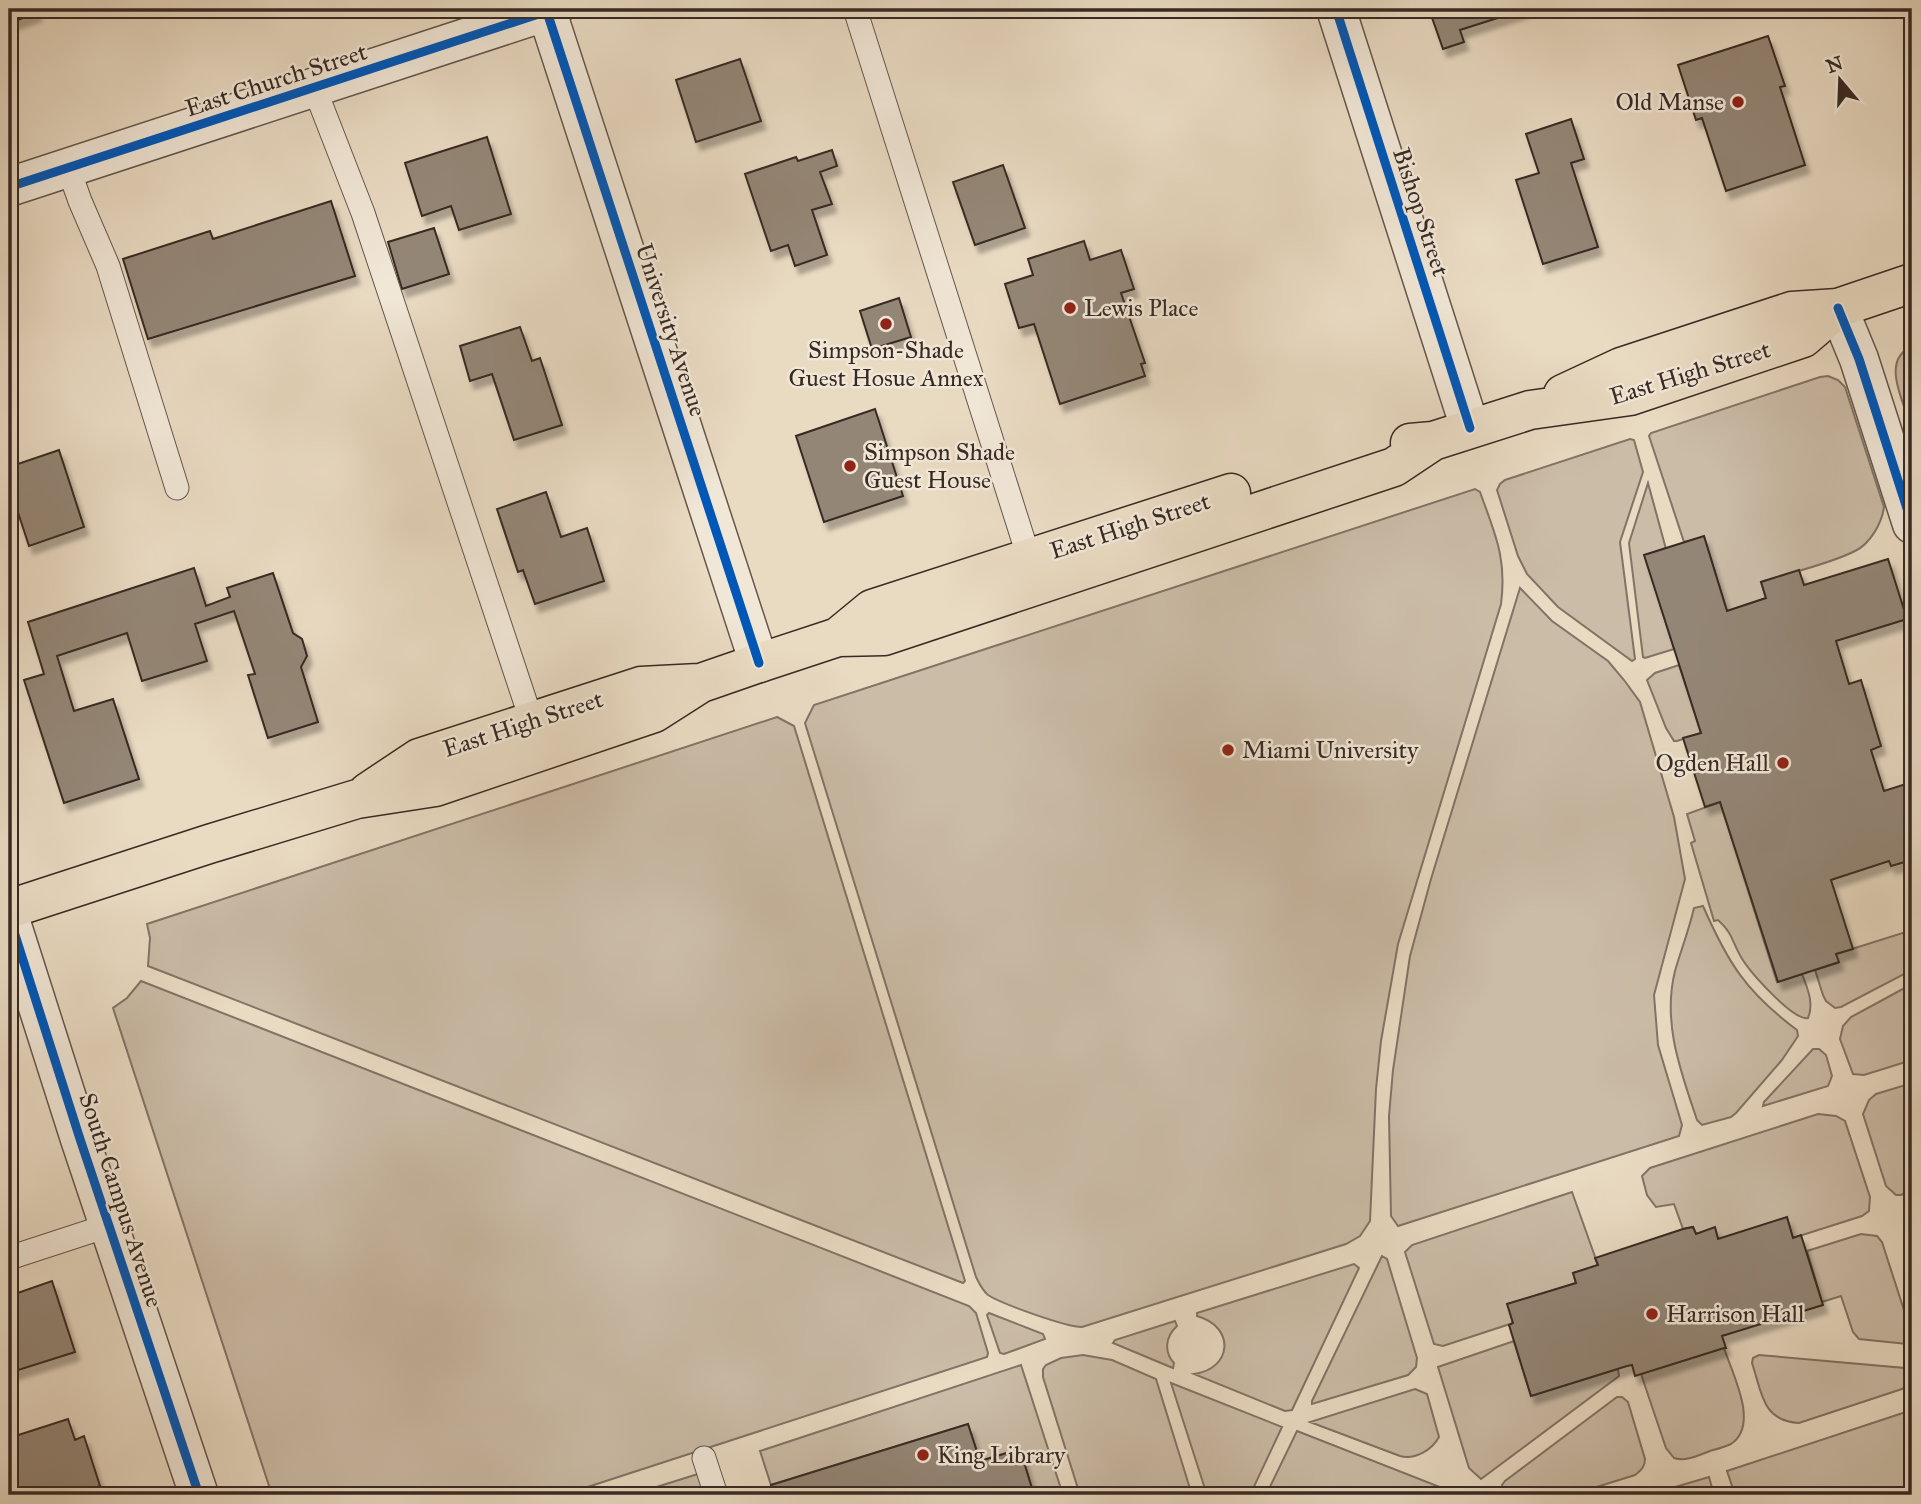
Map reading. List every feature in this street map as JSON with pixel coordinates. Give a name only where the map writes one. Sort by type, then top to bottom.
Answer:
[{"type":"highway","name":"East High Street","points":[[9,909],[357,799],[435,787],[653,713],[701,683],[759,663],[838,637],[884,636],[1394,467],[1433,441],[1530,410],[1634,362],[1792,311],[1838,307],[1912,283]]},
{"type":"highway","name":"East High Street","points":[[838,637],[872,609],[1383,445],[1433,441]]},
{"type":"highway","name":"East High Street","points":[[357,799],[419,758],[641,686],[701,683]]},
{"type":"street","name":"Bishop Street","points":[[1336,9],[1470,428]]},
{"type":"street","name":"East Church Street","points":[[9,187],[549,10]]},
{"type":"street","name":"University Avenue","points":[[549,10],[759,663]]},
{"type":"street","points":[[1838,307],[1859,359],[1912,524]]},
{"type":"street","name":"South Campus Avenue","points":[[9,916],[199,1495]]},
{"type":"lane","points":[[855,9],[1029,558]]},
{"type":"lane","points":[[314,87],[363,213],[531,722]]},
{"type":"lane","points":[[68,167],[108,266],[177,488]]},
{"type":"lane","points":[[9,1258],[110,1225]]},
{"type":"lane","points":[[704,1458],[716,1495]]},
{"type":"shaded area","points":[[1912,347],[1912,429],[1900,396],[1896,372],[1902,353]]},
{"type":"shaded area","points":[[1828,376],[1845,387],[1884,507],[1881,520],[1860,548],[1834,560],[1761,582],[1766,598],[1727,611],[1704,537],[1684,542],[1649,436],[1651,433]]},
{"type":"shaded area","points":[[1630,439],[1634,440],[1643,472],[1620,542],[1635,659],[1632,661],[1558,607],[1527,574],[1518,556],[1497,490],[1505,480]]},
{"type":"shaded area","points":[[1648,483],[1666,549],[1645,556],[1674,649],[1645,658],[1629,543]]},
{"type":"shaded area","points":[[1475,489],[1480,492],[1501,559],[1501,604],[1398,944],[1381,1041],[1376,1089],[1370,1221],[1360,1236],[1346,1244],[1082,1327],[1034,1314],[988,1295],[976,1277],[805,723],[814,705]]},
{"type":"shaded area","points":[[1520,588],[1552,621],[1608,661],[1640,702],[1674,817],[1685,879],[1654,995],[1658,1045],[1682,1125],[1679,1136],[1398,1226],[1391,1216],[1389,1116],[1410,956]]},
{"type":"shaded area","points":[[1679,665],[1701,733],[1674,741],[1647,680],[1655,673]]},
{"type":"shaded area","points":[[777,717],[794,726],[965,1281],[963,1283],[148,966],[150,938],[147,924]]},
{"type":"shaded area","points":[[1720,802],[1777,982],[1802,974],[1810,1002],[1808,1018],[1792,1012],[1772,994],[1746,964],[1727,930],[1718,920],[1714,921],[1691,843],[1695,841],[1687,814]]},
{"type":"shaded area","points":[[1703,906],[1740,975],[1764,1003],[1797,1030],[1798,1036],[1782,1060],[1736,1113],[1731,1117],[1702,1125],[1697,1120],[1675,1047],[1671,1009],[1675,971],[1694,908]]},
{"type":"shaded area","points":[[1912,930],[1912,970],[1841,1007],[1835,1008],[1826,1001],[1815,970],[1838,963],[1836,954]]},
{"type":"shaded area","points":[[141,981],[969,1306],[976,1313],[987,1357],[563,1495],[272,1495],[113,1008],[127,998]]},
{"type":"shaded area","points":[[1912,984],[1912,1060],[1864,1075],[1853,1074],[1840,1039],[1843,1026],[1851,1017]]},
{"type":"shaded area","points":[[1813,1049],[1819,1049],[1826,1055],[1832,1076],[1828,1086],[1763,1106],[1764,1102]]},
{"type":"shaded area","points":[[1912,1083],[1912,1190],[1896,1195],[1886,1186],[1863,1114],[1869,1100],[1876,1094]]},
{"type":"shaded area","points":[[1818,1114],[1836,1116],[1845,1121],[1870,1197],[1869,1211],[1862,1216],[1793,1238],[1787,1218],[1718,1239],[1715,1228],[1696,1234],[1693,1227],[1683,1229],[1674,1204],[1656,1207],[1647,1195],[1642,1176],[1650,1168]]},
{"type":"shaded area","points":[[1572,1192],[1598,1265],[1573,1273],[1576,1283],[1508,1304],[1513,1323],[1443,1346],[1434,1344],[1405,1252],[1412,1245]]},
{"type":"shaded area","points":[[1861,1234],[1877,1236],[1882,1242],[1912,1335],[1907,1344],[1859,1339],[1853,1332],[1841,1296],[1822,1302],[1807,1251]]},
{"type":"shaded area","points":[[1382,1256],[1387,1259],[1417,1358],[1416,1367],[1408,1375],[1312,1404],[1312,1401]]},
{"type":"shaded area","points":[[1354,1264],[1359,1268],[1292,1410],[1285,1411],[1194,1374],[1207,1371],[1216,1364],[1224,1347],[1218,1329],[1210,1321],[1197,1316],[1197,1313]]},
{"type":"shaded area","points":[[989,1313],[1043,1334],[1045,1339],[1004,1354],[1000,1353],[987,1315]]},
{"type":"shaded area","points":[[1175,1321],[1177,1326],[1167,1344],[1174,1363],[1173,1368],[1113,1343],[1115,1340]]},
{"type":"shaded area","points":[[1514,1341],[1531,1396],[1618,1369],[1619,1376],[1481,1479],[1469,1468],[1438,1367]]},
{"type":"shaded area","points":[[1724,1348],[1744,1412],[1739,1435],[1724,1447],[1688,1459],[1674,1458],[1666,1448],[1641,1374]]},
{"type":"shaded area","points":[[1083,1355],[1112,1360],[1156,1379],[1192,1495],[1080,1495],[1043,1377],[1043,1369],[1061,1358]]},
{"type":"shaded area","points":[[1759,1355],[1905,1368],[1911,1386],[1799,1423],[1787,1421],[1777,1417],[1765,1404],[1752,1363],[1753,1358]]},
{"type":"shaded area","points":[[1021,1365],[1063,1495],[1034,1495],[1020,1449],[980,1461],[968,1424],[771,1485],[760,1451]]},
{"type":"shaded area","points":[[1171,1383],[1282,1427],[1250,1495],[1207,1495]]},
{"type":"shaded area","points":[[1415,1389],[1427,1394],[1439,1437],[1428,1450],[1411,1457],[1400,1456],[1310,1422]]},
{"type":"shaded area","points":[[1617,1397],[1628,1402],[1645,1459],[1635,1475],[1571,1495],[1503,1495],[1502,1485],[1505,1481]]},
{"type":"shaded area","points":[[1912,1410],[1912,1495],[1735,1495],[1727,1471]]},
{"type":"shaded area","points":[[1297,1431],[1445,1489],[1450,1495],[1266,1495]]},
{"type":"shaded area","points":[[701,1473],[708,1495],[631,1495]]},
{"type":"shaded area","points":[[1709,1477],[1714,1495],[1664,1495],[1668,1489]]},
{"type":"building","points":[[9,9],[36,9],[37,13],[9,23]]},
{"type":"building","points":[[1429,9],[1526,9],[1460,30],[1464,42],[1443,49]]},
{"type":"building","name":"Old Manse","points":[[1768,36],[1785,86],[1780,87],[1805,165],[1726,191],[1702,118],[1696,120],[1678,65]]},
{"type":"building","points":[[740,59],[761,121],[696,142],[676,80]]},
{"type":"building","points":[[1571,119],[1584,159],[1571,163],[1598,247],[1543,264],[1516,180],[1539,173],[1526,134]]},
{"type":"building","points":[[487,137],[511,214],[459,230],[451,206],[422,216],[405,163]]},
{"type":"building","points":[[832,150],[837,166],[820,172],[832,204],[812,210],[827,255],[795,266],[788,245],[771,251],[745,174],[796,157],[798,161]]},
{"type":"building","points":[[1003,165],[1025,228],[975,245],[953,182]]},
{"type":"building","points":[[331,201],[355,276],[148,339],[123,259],[210,231],[213,239]]},
{"type":"building","points":[[434,228],[449,274],[402,289],[388,242]]},
{"type":"building","name":"Lewis Place","points":[[1084,241],[1090,260],[1121,250],[1134,289],[1121,293],[1145,363],[1141,364],[1145,376],[1060,404],[1034,324],[1019,328],[1005,284],[1033,275],[1028,259]]},
{"type":"building","name":"Simpson-Shade Guest Hosue Annex","points":[[899,298],[911,337],[872,349],[860,311]]},
{"type":"building","points":[[520,327],[532,361],[540,358],[562,425],[514,440],[492,374],[470,381],[460,346]]},
{"type":"building","name":"Simpson Shade Guest House","points":[[875,409],[903,496],[824,522],[796,436]]},
{"type":"building","points":[[59,450],[84,527],[29,546],[9,485],[9,467]]},
{"type":"building","points":[[546,492],[561,537],[587,528],[604,581],[535,604],[523,570],[518,572],[497,509]]},
{"type":"building","name":"Ogden Hall","points":[[1704,536],[1727,611],[1766,598],[1761,582],[1799,570],[1804,585],[1888,559],[1907,619],[1836,641],[1849,684],[1861,680],[1881,746],[1871,750],[1884,791],[1912,782],[1912,860],[1891,866],[1889,861],[1831,880],[1853,949],[1836,954],[1839,962],[1778,982],[1720,802],[1705,807],[1683,738],[1701,733],[1644,555]]},
{"type":"building","points":[[194,568],[206,606],[230,597],[227,588],[273,573],[293,633],[302,639],[307,656],[301,667],[318,722],[268,738],[248,675],[255,674],[234,611],[195,624],[207,661],[142,681],[127,633],[57,656],[74,711],[113,699],[139,779],[64,803],[24,680],[44,674],[28,622]]},
{"type":"building","name":"Harrison Hall","points":[[1787,1217],[1793,1238],[1801,1235],[1823,1305],[1722,1336],[1726,1348],[1635,1376],[1632,1365],[1627,1366],[1531,1396],[1509,1325],[1513,1323],[1507,1304],[1576,1283],[1573,1273],[1598,1265],[1595,1258],[1683,1229],[1693,1227],[1696,1234],[1715,1227],[1718,1239]]},
{"type":"building","points":[[52,1281],[75,1352],[9,1373],[9,1296]]},
{"type":"building","points":[[68,1419],[75,1440],[84,1436],[100,1486],[73,1495],[34,1495],[32,1491],[9,1495],[9,1438]]},
{"type":"building","name":"King Library","points":[[968,1424],[980,1461],[1020,1449],[1034,1495],[774,1495],[771,1485]]},
{"type":"cycle path","points":[[546,9],[759,663]]},
{"type":"cycle path","points":[[9,187],[554,9]]},
{"type":"cycle path","points":[[1336,9],[1470,428]]},
{"type":"cycle path","points":[[1838,308],[1859,359],[1912,524]]},
{"type":"cycle path","points":[[9,916],[199,1495]]},
{"type":"place","name":"Old Manse","points":[[1738,102]]},
{"type":"place","name":"Lewis Place","points":[[1070,308]]},
{"type":"place","name":"Simpson-Shade Guest Hosue Annex","points":[[886,324]]},
{"type":"place","name":"Simpson Shade Guest House","points":[[850,466]]},
{"type":"place","name":"Miami University","points":[[1228,750]]},
{"type":"place","name":"Ogden Hall","points":[[1783,763]]},
{"type":"place","name":"Harrison Hall","points":[[1652,1314]]},
{"type":"place","name":"King Library","points":[[923,1455]]}]
